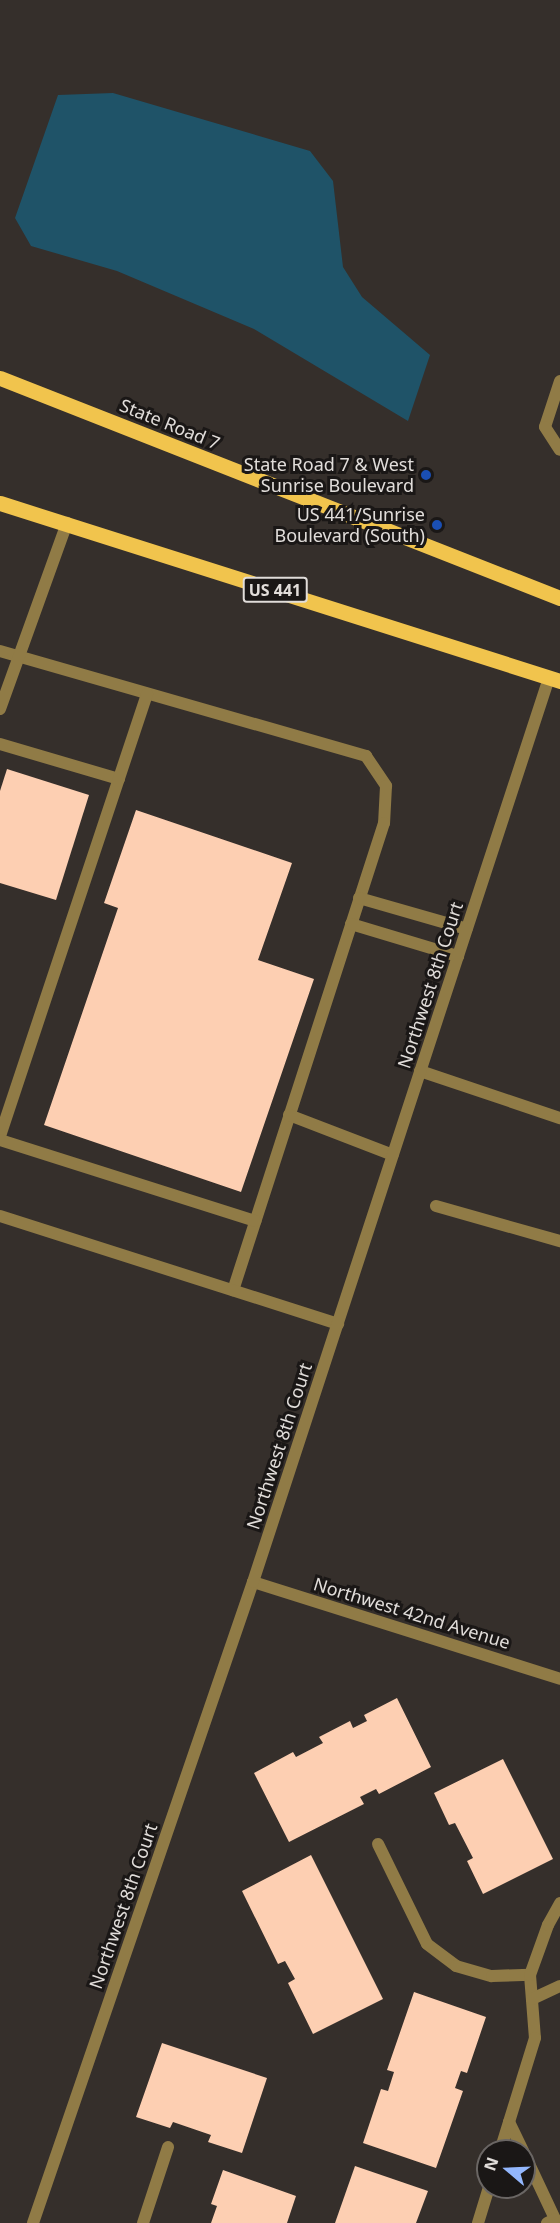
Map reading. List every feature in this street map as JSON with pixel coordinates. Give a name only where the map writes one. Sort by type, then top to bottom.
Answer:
[{"type":"main road","name":"State Road 7","points":[[0,378],[560,598]]},
{"type":"main road","name":"US 441","points":[[0,503],[556,678]]},
{"type":"street","points":[[560,381],[545,427],[560,450]]},
{"type":"street","points":[[0,709],[17,656],[67,523]]},
{"type":"street","points":[[0,651],[366,756],[386,786],[384,823],[233,1290]]},
{"type":"street","name":"Northwest 8th Court","points":[[33,2223],[253,1582],[467,929],[556,678]]},
{"type":"street","points":[[147,694],[0,1138],[255,1221]]},
{"type":"street","points":[[0,744],[119,779]]},
{"type":"street","points":[[359,898],[467,929]]},
{"type":"street","points":[[351,924],[458,956]]},
{"type":"street","points":[[420,1071],[560,1118]]},
{"type":"street","points":[[289,1115],[393,1155]]},
{"type":"street","points":[[436,1206],[560,1241]]},
{"type":"street","points":[[0,1216],[338,1324]]},
{"type":"street","name":"Northwest 42nd Avenue","points":[[253,1582],[560,1678]]},
{"type":"street","points":[[378,1844],[427,1944],[456,1966],[492,1976],[530,1976]]},
{"type":"street","points":[[504,2139],[535,2038],[530,1976],[548,1925],[560,1904]]},
{"type":"street","points":[[532,1999],[560,1986]]},
{"type":"street","points":[[509,2122],[517,2139]]},
{"type":"street","points":[[143,2223],[168,2147]]},
{"type":"street","points":[[536,2179],[555,2219],[548,2223]]},
{"type":"street","points":[[478,2223],[485,2199]]},
{"type":"water","points":[[113,93],[310,151],[333,181],[343,267],[362,297],[430,355],[408,421],[254,329],[117,271],[31,246],[15,218],[58,95]]},
{"type":"building","points":[[7,769],[89,795],[56,900],[0,883],[0,791]]},
{"type":"building","points":[[136,810],[292,863],[258,960],[314,979],[241,1192],[44,1125],[118,908],[104,903]]},
{"type":"building","points":[[397,1698],[431,1767],[379,1794],[376,1789],[360,1797],[364,1804],[289,1842],[254,1773],[293,1752],[296,1757],[323,1743],[319,1737],[350,1721],[353,1728],[367,1721],[364,1715]]},
{"type":"building","points":[[503,1759],[553,1859],[483,1894],[467,1861],[473,1858],[455,1823],[449,1825],[434,1793]]},
{"type":"building","points":[[311,1855],[383,1999],[313,2034],[288,1983],[295,1979],[285,1961],[278,1964],[242,1891]]},
{"type":"building","points":[[414,1992],[486,2017],[467,2073],[461,2071],[455,2088],[463,2091],[436,2168],[363,2143],[381,2089],[388,2091],[394,2072],[387,2070]]},
{"type":"building","points":[[162,2043],[267,2078],[242,2153],[208,2142],[211,2135],[173,2122],[170,2128],[136,2117]]},
{"type":"building","points":[[355,2166],[428,2191],[416,2223],[335,2223]]},
{"type":"building","points":[[223,2170],[296,2196],[287,2223],[211,2223],[217,2206],[211,2204]]},
{"type":"place","name":"State Road 7 & West Sunrise Boulevard","points":[[426,475]]},
{"type":"place","name":"US 441/Sunrise Boulevard (South)","points":[[437,525]]}]
